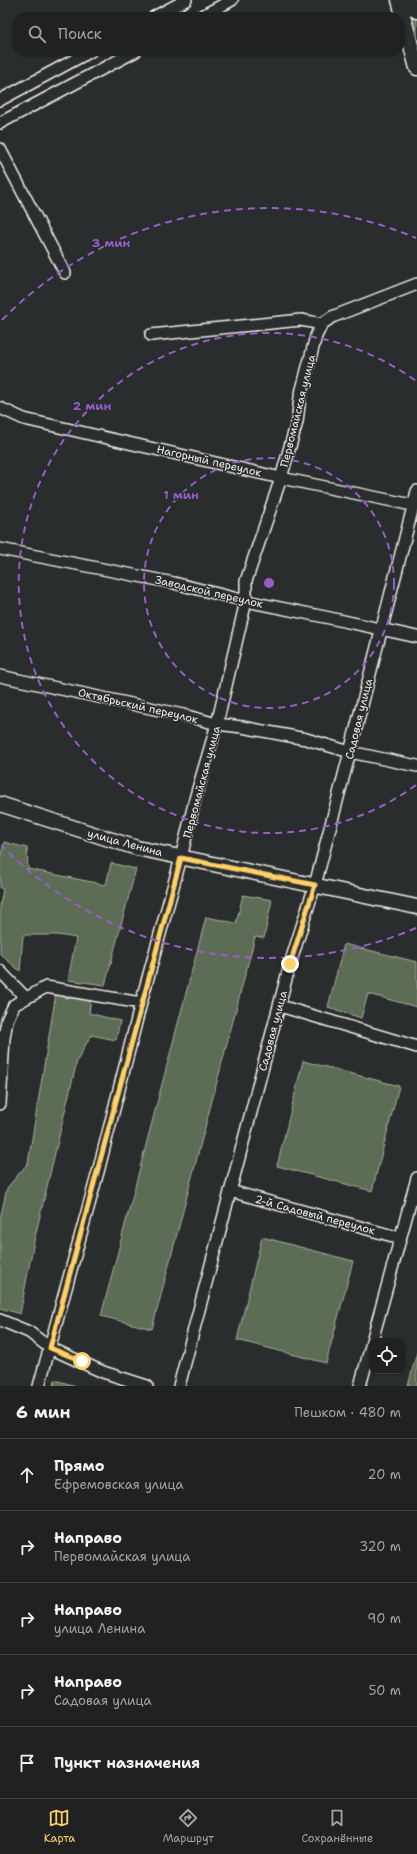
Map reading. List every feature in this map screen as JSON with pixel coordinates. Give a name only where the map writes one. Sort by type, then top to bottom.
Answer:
[{"type":"main road","points":[[399,0],[402,12]]},
{"type":"main road","points":[[407,0],[417,11]]},
{"type":"main road","points":[[405,23],[417,68]]},
{"type":"main road","name":"улица Ленина","points":[[0,804],[104,838],[181,858],[417,907]]},
{"type":"street","points":[[163,12],[186,0]]},
{"type":"street","points":[[209,12],[232,0]]},
{"type":"street","points":[[0,100],[82,56]]},
{"type":"street","points":[[0,123],[127,56]]},
{"type":"street","points":[[0,149],[65,273]]},
{"type":"street","points":[[152,335],[301,320],[322,324],[332,317],[417,284]]},
{"type":"street","name":"Первомайская улица","points":[[40,1386],[98,1172],[141,1003],[181,858],[195,799],[218,724],[246,601],[246,581],[281,478],[297,422],[300,397],[316,336],[322,324]]},
{"type":"street","name":"Нагорный переулок","points":[[0,408],[24,419],[281,478],[415,506]]},
{"type":"street","name":"Садовая улица","points":[[179,1386],[300,931],[315,885],[381,630],[415,506],[417,491]]},
{"type":"street","name":"Заводской переулок","points":[[0,549],[174,583],[246,601],[325,616],[417,637]]},
{"type":"street","name":"Октябрьский переулок","points":[[0,676],[183,715],[218,724],[242,727],[306,740],[350,752],[417,766]]},
{"type":"street","points":[[0,971],[26,998]]},
{"type":"street","points":[[0,1104],[7,1020],[14,1005],[46,987],[141,1003]]},
{"type":"street","points":[[280,1006],[417,1047]]},
{"type":"street","points":[[373,1338],[417,1178]]},
{"type":"street","name":"2-й Садовый переулок","points":[[230,1191],[400,1238]]},
{"type":"street","points":[[0,1320],[29,1332],[50,1348],[103,1372],[147,1386]]},
{"type":"street","points":[[360,1386],[369,1353]]},
{"type":"green space","points":[[407,7],[417,19],[417,47]]},
{"type":"green space","points":[[4,842],[27,848],[28,869],[106,885],[111,863],[136,869],[105,985],[68,980],[76,938],[57,935],[23,935],[20,971],[0,954],[0,905],[3,889],[0,888],[0,859]]},
{"type":"green space","points":[[243,895],[272,900],[264,938],[255,937],[152,1329],[101,1316],[206,917],[236,923]]},
{"type":"green space","points":[[344,944],[417,962],[417,1007],[368,994],[361,1018],[328,1007]]},
{"type":"green space","points":[[56,993],[91,998],[89,1013],[120,1021],[116,1040],[91,1035],[77,1061],[34,1241],[20,1314],[0,1308],[0,1219],[7,1188],[28,1163]]},
{"type":"green space","points":[[303,1061],[399,1086],[372,1191],[277,1166]]},
{"type":"green space","points":[[262,1237],[353,1261],[326,1363],[237,1340]]},
{"type":"green space","points":[[417,1352],[417,1386],[408,1386]]},
{"type":"green space","points":[[55,1380],[76,1386],[54,1386]]},
{"type":"route","points":[[82,1361],[50,1348],[181,858],[315,885],[290,964]]}]
